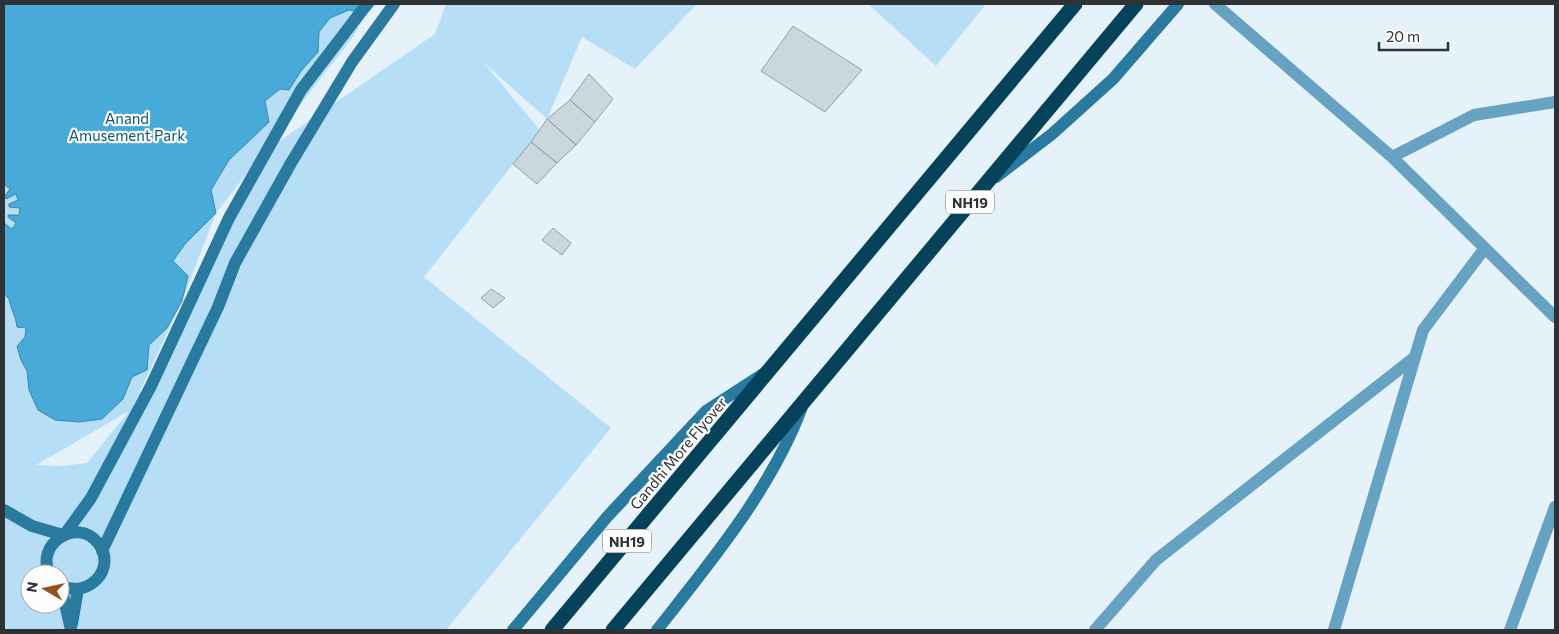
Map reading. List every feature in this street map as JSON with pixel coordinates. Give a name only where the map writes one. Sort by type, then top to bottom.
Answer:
[{"type":"highway","name":"NH19","points":[[773,367],[1075,4]]},
{"type":"highway","name":"NH19","points":[[613,630],[1136,4]]},
{"type":"highway","name":"Gandhi More Flyover","points":[[552,630],[773,367]]},
{"type":"street","points":[[64,534],[91,498],[151,386],[229,218],[301,90],[367,4]]},
{"type":"street","points":[[102,551],[218,307],[236,263],[291,163],[352,62],[394,4]]},
{"type":"street","points":[[979,191],[1052,134],[1113,79],[1178,4]]},
{"type":"street","points":[[1215,4],[1392,157],[1555,317]]},
{"type":"street","points":[[1392,157],[1474,115],[1555,102]]},
{"type":"street","points":[[1334,630],[1423,330],[1485,248]]},
{"type":"street","points":[[1095,630],[1156,560],[1415,357]]},
{"type":"street","points":[[513,630],[607,517],[706,411],[773,367]]},
{"type":"street","points":[[657,630],[701,574],[754,500],[793,430],[804,400]]},
{"type":"street","points":[[1510,630],[1555,507]]},
{"type":"street","points":[[4,510],[32,526],[51,545]]},
{"type":"street","points":[[32,526],[64,534]]},
{"type":"street","points":[[48,564],[48,553],[51,545],[64,534],[83,533],[92,537],[98,543],[104,561],[98,579],[90,586],[70,589]]},
{"type":"street","points":[[71,630],[78,589]]},
{"type":"street","points":[[67,614],[71,630]]},
{"type":"green space","points":[[4,4],[372,4],[353,37],[216,213],[182,301],[132,408],[268,149],[435,34],[446,4],[697,4],[635,69],[582,37],[547,119],[484,63],[540,130],[424,277],[611,428],[446,630],[4,630]],"holes":[[[129,411],[87,463],[62,466],[36,465]]]},
{"type":"green space","points":[[868,4],[986,4],[936,66]]},
{"type":"water","name":"Anand Amusement Park","points":[[4,4],[375,4],[366,14],[349,10],[330,18],[319,32],[318,52],[301,71],[289,90],[280,89],[265,101],[269,122],[229,160],[211,190],[216,213],[185,244],[173,261],[188,276],[182,301],[167,328],[149,345],[147,370],[132,377],[123,399],[102,419],[79,422],[55,420],[38,410],[29,390],[27,371],[17,346],[25,337],[26,328],[17,327],[9,299],[4,294],[4,223],[12,229],[16,223],[8,215],[19,215],[20,208],[9,207],[9,204],[18,200],[16,194],[6,199],[4,197],[10,189],[4,186]]},
{"type":"building","points":[[793,26],[862,70],[825,112],[761,71]]},
{"type":"building","points":[[589,74],[613,99],[595,122],[570,100]]},
{"type":"building","points":[[570,100],[595,122],[576,145],[547,119]]},
{"type":"building","points":[[547,119],[576,145],[557,163],[531,142]]},
{"type":"building","points":[[531,142],[557,163],[537,184],[513,164]]},
{"type":"building","points":[[553,228],[571,243],[562,255],[542,240]]},
{"type":"building","points":[[491,289],[505,298],[493,308],[481,298]]}]
